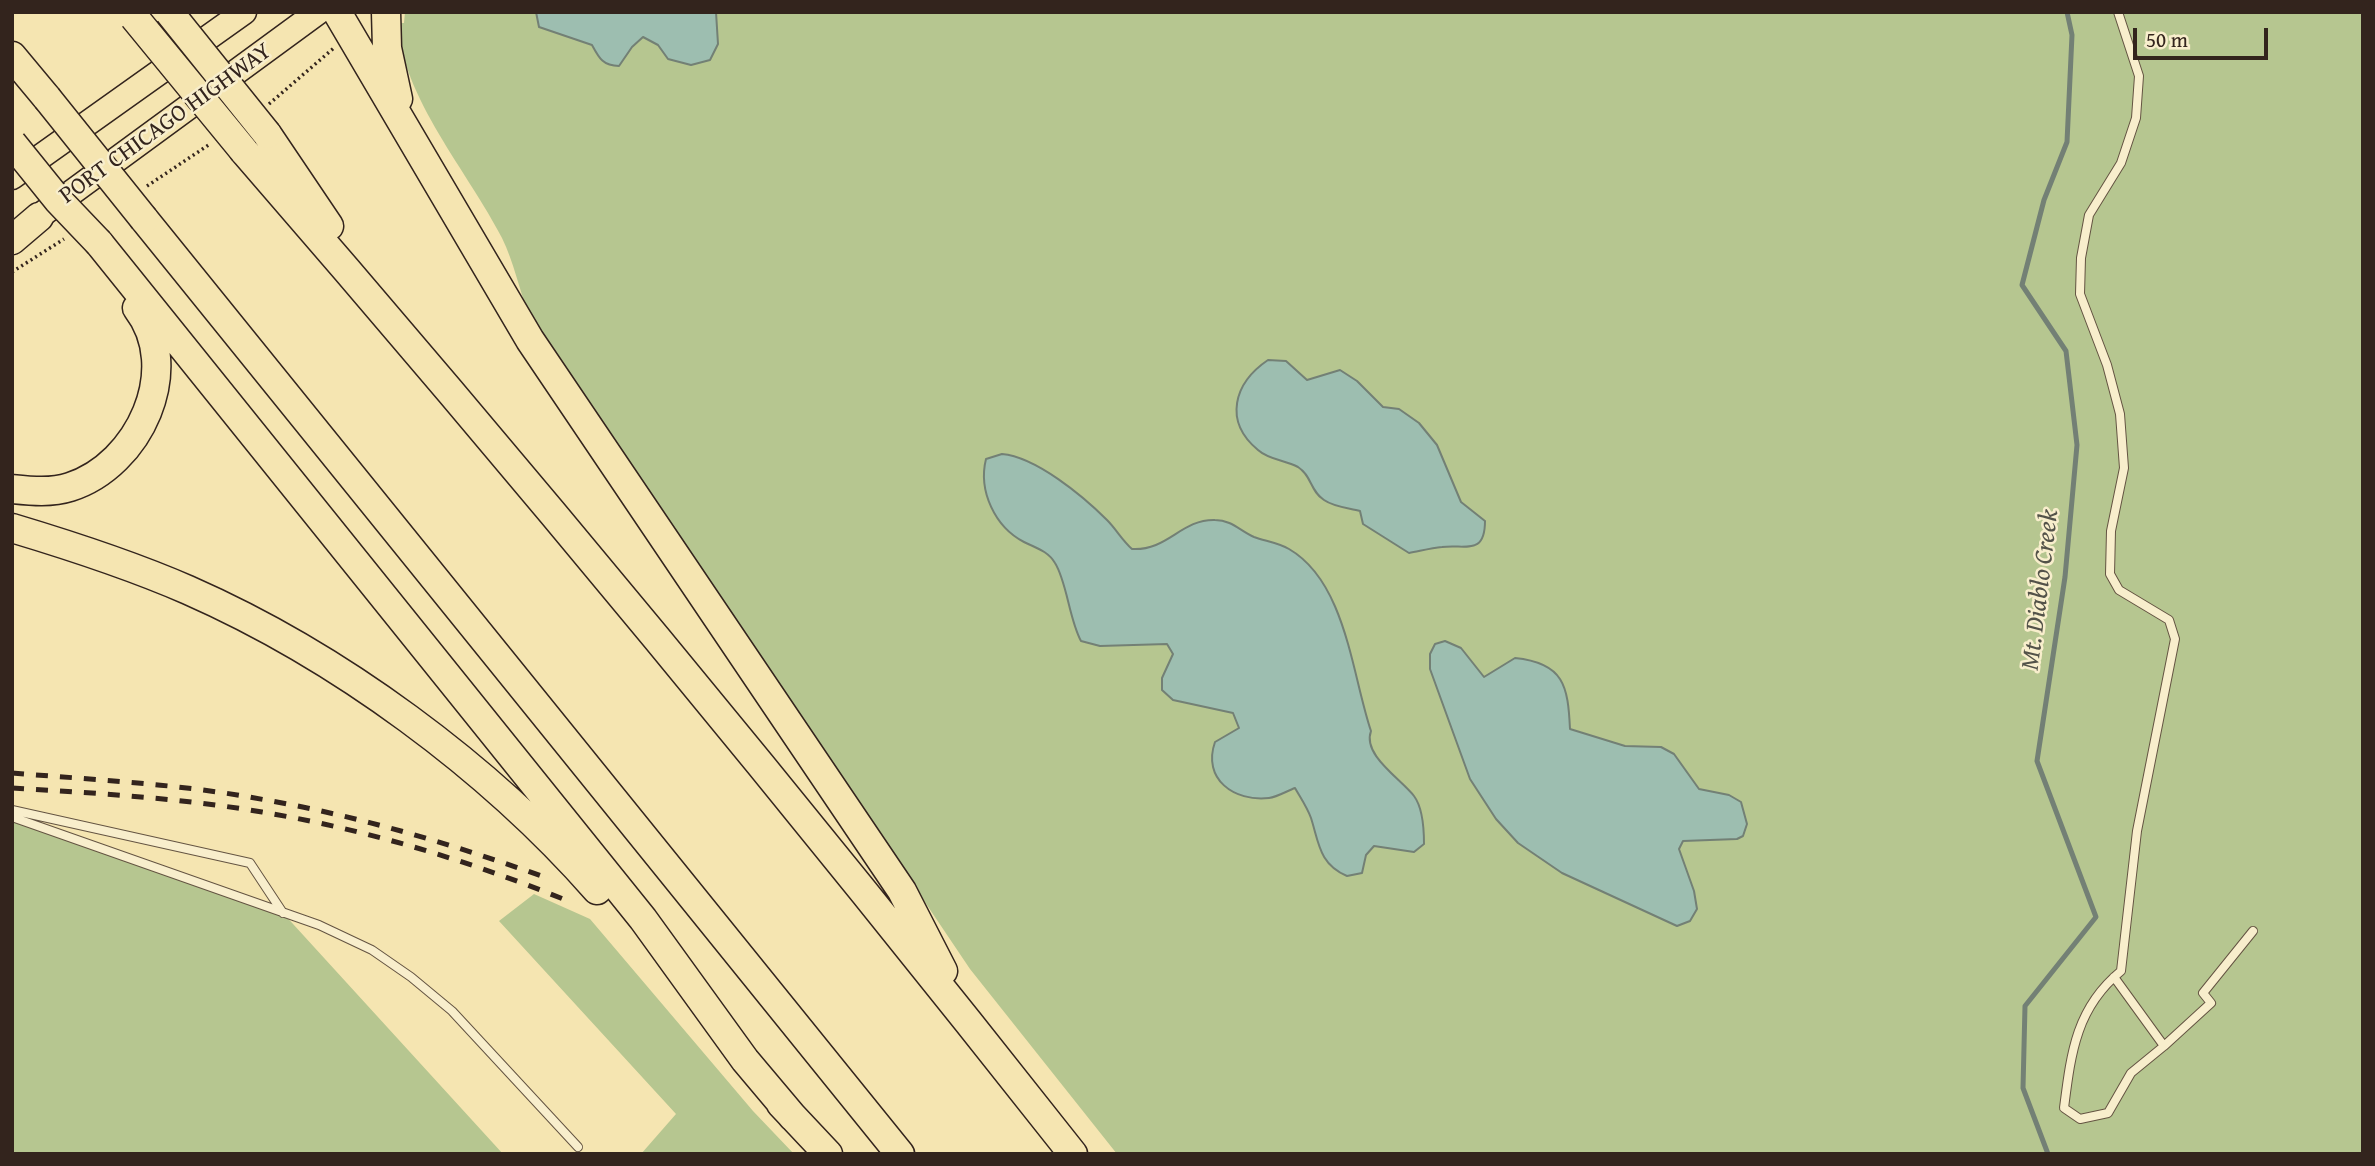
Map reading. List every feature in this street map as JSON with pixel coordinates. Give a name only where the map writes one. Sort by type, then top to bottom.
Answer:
[{"type":"highway","points":[[169,12],[263,122],[406,338]]},
{"type":"highway","points":[[386,12],[387,48],[403,122]]},
{"type":"highway","points":[[133,14],[244,151],[406,338],[968,1021],[1073,1154]]},
{"type":"highway","points":[[344,23],[530,340],[902,891],[968,1021]]},
{"type":"highway","points":[[12,56],[900,1154]]},
{"type":"highway","points":[[12,143],[48,209],[84,243],[634,908],[745,1060],[793,1117]]},
{"type":"highway","points":[[12,240],[48,209]]},
{"type":"highway","points":[[12,489],[43,492],[70,487],[95,476],[132,441],[155,388],[155,351],[145,318],[84,243]]},
{"type":"highway","points":[[12,528],[125,565],[189,591],[320,660],[394,710],[491,786],[586,877],[701,1015],[828,1154]]},
{"type":"main road","name":"PORT CHICAGO HIGHWAY","points":[[12,177],[244,12]]},
{"type":"main road","name":"PORT CHICAGO HIGHWAY","points":[[12,233],[318,12]]},
{"type":"lane","points":[[2118,12],[2139,76],[2136,118],[2121,163],[2089,215],[2081,258],[2080,294],[2120,414],[2124,468],[2110,531],[2110,574],[2119,590],[2169,620],[2175,639],[2137,831],[2121,971],[2102,987],[2083,1016],[2070,1064],[2064,1108],[2080,1119],[2109,1113],[2131,1073],[2211,1003],[2203,993],[2253,932]]},
{"type":"lane","points":[[12,810],[250,863],[283,913]]},
{"type":"lane","points":[[12,817],[319,925],[372,950],[411,977],[485,1045],[578,1147]]},
{"type":"lane","points":[[2114,977],[2164,1046]]},
{"type":"path","points":[[263,122],[344,23]]},
{"type":"path","points":[[145,187],[214,141]]},
{"type":"path","points":[[12,272],[84,243]]},
{"type":"green space","points":[[405,12],[2363,12],[2363,1154],[1117,1154],[970,969],[529,314],[502,238],[439,134],[411,78],[402,51],[398,23],[404,23]]},
{"type":"green space","points":[[12,817],[283,913],[503,1154],[12,1154]]},
{"type":"green space","points":[[534,894],[590,919],[753,1111],[794,1154],[641,1154],[676,1114],[499,921]]},
{"type":"shaded area","points":[[536,12],[716,12],[718,44],[710,60],[691,65],[668,59],[658,45],[643,37],[619,66],[614,66],[602,60],[592,45],[539,27]]},
{"type":"shaded area","points":[[1268,360],[1286,361],[1307,380],[1340,370],[1357,381],[1383,407],[1399,409],[1419,423],[1437,445],[1461,502],[1485,521],[1482,539],[1472,546],[1442,547],[1409,553],[1363,524],[1360,511],[1324,500],[1298,467],[1258,450],[1240,427],[1237,403],[1247,380]]},
{"type":"shaded area","points":[[1002,454],[1029,462],[1072,489],[1110,523],[1132,549],[1155,545],[1193,524],[1221,520],[1254,537],[1289,549],[1308,564],[1323,583],[1344,631],[1371,731],[1372,749],[1377,758],[1417,801],[1424,844],[1414,852],[1374,846],[1366,855],[1362,873],[1347,876],[1325,859],[1309,814],[1295,788],[1272,797],[1256,798],[1233,792],[1224,785],[1213,767],[1212,755],[1215,742],[1239,728],[1233,713],[1173,700],[1162,690],[1162,678],[1173,654],[1167,644],[1100,646],[1081,641],[1055,563],[1045,553],[1014,535],[997,518],[991,507],[984,483],[986,459]]},
{"type":"shaded area","points":[[1445,641],[1461,648],[1484,677],[1515,658],[1544,665],[1560,679],[1565,689],[1570,729],[1625,746],[1661,747],[1674,754],[1699,789],[1729,795],[1741,802],[1747,824],[1743,836],[1737,839],[1683,841],[1679,849],[1694,891],[1697,909],[1690,921],[1677,926],[1562,873],[1518,843],[1496,819],[1470,779],[1430,669],[1430,654],[1435,644]]},
{"type":"waterway","name":"Mt. Diablo Creek","points":[[2048,1154],[2023,1088],[2025,1006],[2096,917],[2037,761],[2065,577],[2077,445],[2066,351],[2022,285],[2044,200],[2067,142],[2072,35],[2067,12]]},
{"type":"railway","points":[[12,773],[171,786],[302,807],[408,833],[547,878]]},
{"type":"railway","points":[[12,788],[169,800],[302,819],[459,861],[573,903]]}]
